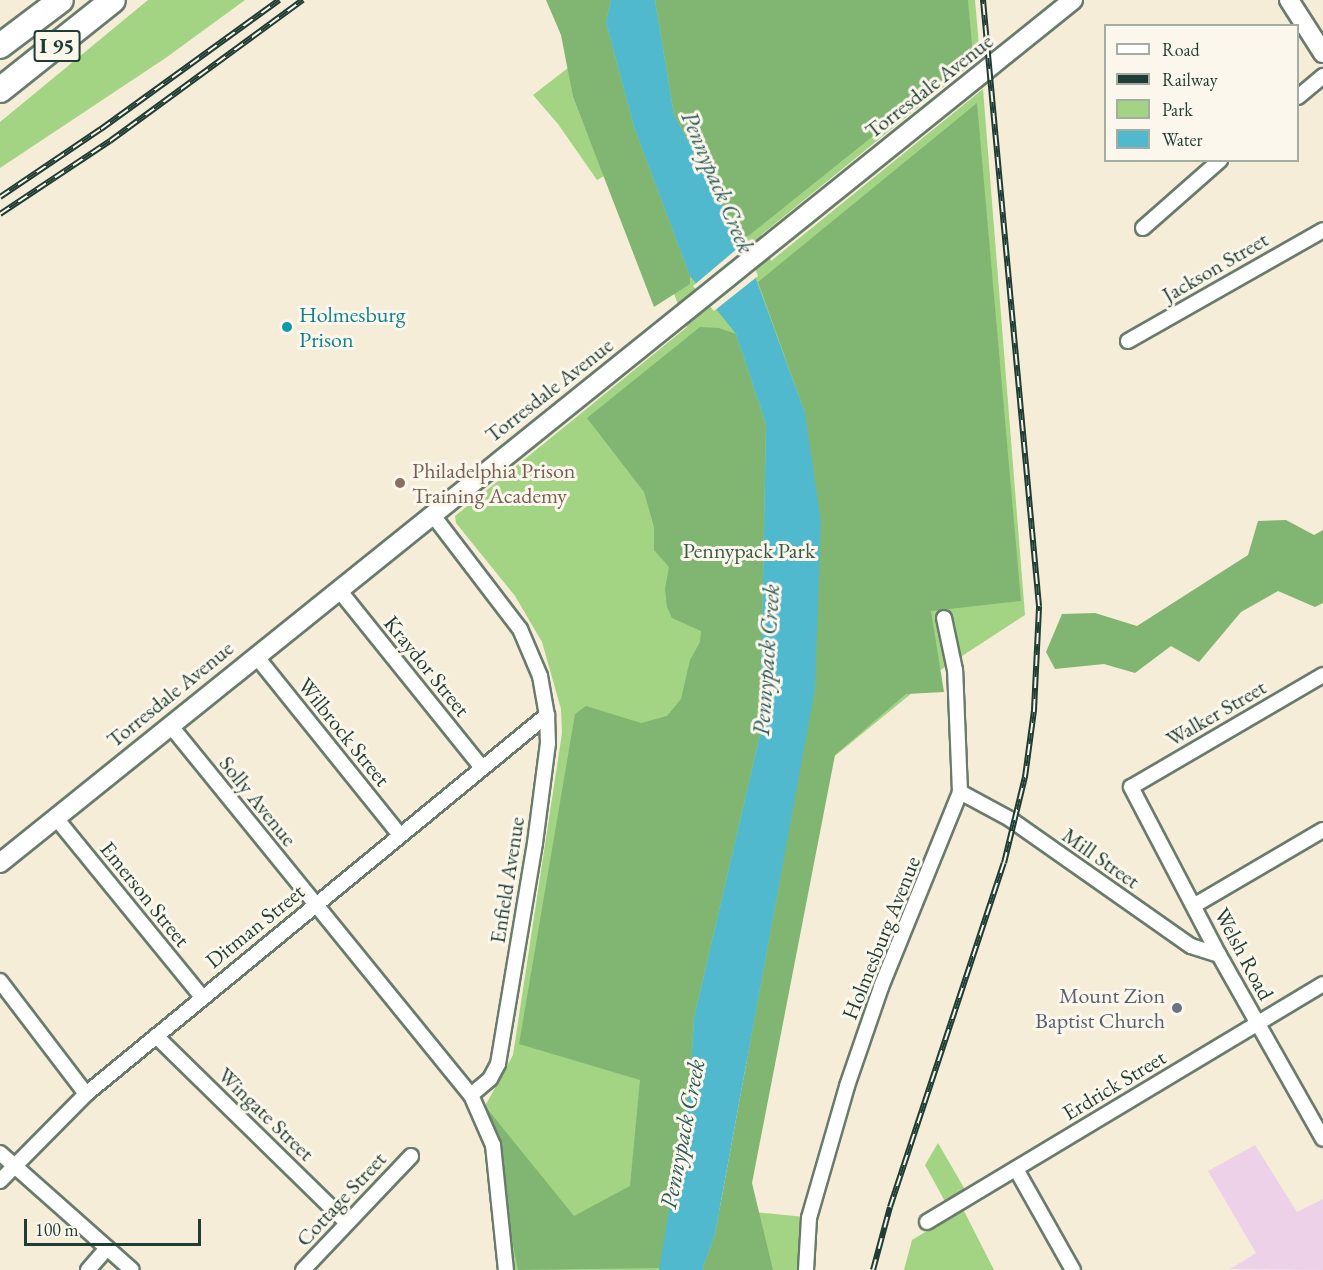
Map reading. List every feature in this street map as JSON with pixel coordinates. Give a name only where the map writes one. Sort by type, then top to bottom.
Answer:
[{"type":"highway","name":"I 95","points":[[0,46],[61,0]]},
{"type":"highway","name":"I 95","points":[[0,90],[113,0]]},
{"type":"street","name":"Torresdale Avenue","points":[[0,863],[1073,0]]},
{"type":"street","points":[[1289,0],[1323,53]]},
{"type":"street","points":[[1299,96],[1323,76]]},
{"type":"street","points":[[1143,228],[1218,162]]},
{"type":"street","name":"Jackson Street","points":[[1128,341],[1323,230]]},
{"type":"street","name":"Enfield Avenue","points":[[432,514],[520,629],[540,676],[547,715],[548,743],[535,843],[498,1064],[490,1079],[471,1095]]},
{"type":"street","name":"Kraydor Street","points":[[339,590],[482,768]]},
{"type":"street","name":"Holmesburg Avenue","points":[[806,1270],[809,1218],[847,1086],[881,987],[960,792],[955,670],[944,618]]},
{"type":"street","name":"Wilbrock Street","points":[[256,656],[400,835]]},
{"type":"street","name":"Walker Street","points":[[1131,787],[1323,675]]},
{"type":"street","name":"Ditman Street","points":[[0,1181],[86,1094],[201,996],[547,715]]},
{"type":"street","name":"Solly Avenue","points":[[170,725],[471,1095]]},
{"type":"street","name":"Welsh Road","points":[[1131,787],[1195,905],[1219,956],[1323,1139]]},
{"type":"street","name":"Mill Street","points":[[960,792],[1010,819],[1191,946],[1219,956]]},
{"type":"street","name":"Emerson Street","points":[[56,818],[201,996]]},
{"type":"street","points":[[1195,905],[1323,830]]},
{"type":"street","points":[[0,981],[86,1094]]},
{"type":"street","name":"Erdrick Street","points":[[927,1222],[1323,984]]},
{"type":"street","name":"Wingate Street","points":[[156,1036],[346,1222]]},
{"type":"street","points":[[471,1095],[493,1146],[506,1270]]},
{"type":"street","points":[[0,1154],[132,1270]]},
{"type":"street","name":"Cottage Street","points":[[303,1270],[411,1156]]},
{"type":"street","points":[[1016,1169],[1073,1270]]},
{"type":"street","points":[[88,1270],[107,1248]]},
{"type":"shaded area","points":[[1255,1145],[1297,1212],[1323,1199],[1323,1270],[1230,1269],[1256,1253],[1208,1171]]},
{"type":"green space","points":[[148,0],[245,0],[167,57],[0,168],[0,122]]},
{"type":"green space","points":[[546,0],[611,0],[606,22],[634,127],[690,276],[690,284],[654,307],[573,97],[561,35]]},
{"type":"green space","name":"Pennypack Park","points":[[592,0],[975,0],[980,57],[761,235],[771,261],[983,89],[1025,615],[939,671],[814,773],[712,1208],[805,1217],[799,1270],[513,1270],[485,1106],[513,1055],[562,733],[561,709],[542,642],[515,596],[456,523],[455,516],[687,327],[663,266]]},
{"type":"green space","points":[[655,0],[968,0],[973,56],[742,241],[674,115]]},
{"type":"green space","points":[[568,68],[573,97],[604,176],[597,180],[558,124],[533,95]]},
{"type":"green space","points":[[977,103],[1021,601],[931,611],[944,692],[906,694],[835,755],[752,1183],[773,1270],[702,1270],[715,1234],[780,879],[805,413],[758,282]]},
{"type":"green space","points":[[700,327],[719,328],[736,334],[766,424],[760,735],[694,1018],[690,1083],[661,1268],[518,1270],[485,1106],[574,1216],[630,1186],[640,1080],[519,1044],[575,714],[586,706],[641,723],[667,716],[681,699],[690,660],[700,642],[701,631],[672,618],[667,607],[665,589],[669,567],[654,550],[654,527],[644,492],[587,418]]},
{"type":"green space","points":[[1286,520],[1314,535],[1323,530],[1323,603],[1315,607],[1278,591],[1241,612],[1199,662],[1171,646],[1135,673],[1104,664],[1055,669],[1046,652],[1062,614],[1095,613],[1137,626],[1248,555],[1258,521]]},
{"type":"green space","points":[[938,1143],[967,1193],[947,1205],[925,1165]]},
{"type":"green space","points":[[963,1209],[994,1270],[904,1270],[912,1240]]},
{"type":"water","name":"Pennypack Creek","points":[[611,0],[655,0],[674,115],[742,241],[805,413],[821,522],[815,689],[715,1234],[702,1270],[659,1270],[690,1083],[694,1018],[760,735],[766,424],[736,334],[690,276],[634,127],[606,22]]},
{"type":"pier","points":[[745,242],[758,276],[714,311],[693,286]]},
{"type":"railway","points":[[0,197],[101,129],[279,0]]},
{"type":"railway","points":[[0,214],[110,141],[303,0]]},
{"type":"railway","points":[[873,1270],[890,1207],[1004,863],[1025,777],[1034,710],[1039,606],[983,0]]},
{"type":"place","name":"Holmesburg Prison","points":[[287,327]]},
{"type":"place","name":"Philadelphia Prison Training Academy","points":[[400,483]]},
{"type":"place","name":"Mount Zion Baptist Church","points":[[1177,1008]]}]
